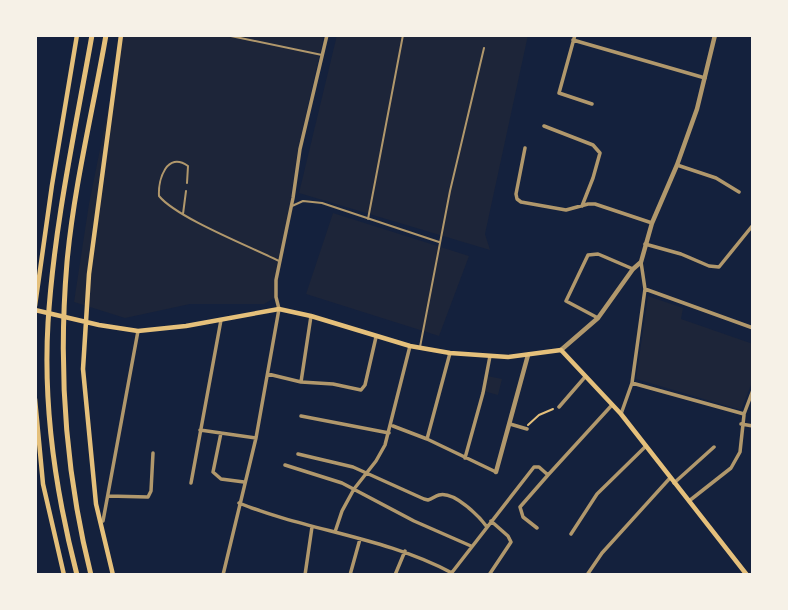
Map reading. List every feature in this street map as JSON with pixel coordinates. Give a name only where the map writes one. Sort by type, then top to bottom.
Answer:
[{"type":"highway","points":[[77,575],[66,527],[52,438],[47,356],[57,234],[92,35]]},
{"type":"highway","points":[[91,575],[67,445],[62,383],[65,298],[74,212],[106,35]]},
{"type":"main road","points":[[77,35],[51,185],[35,308],[85,322],[138,331],[279,309],[410,346],[450,353],[490,356],[527,355],[561,350],[621,414],[744,574]]},
{"type":"main road","points":[[113,575],[96,504],[83,369],[89,274],[121,35]]},
{"type":"main road","points":[[35,399],[43,484],[64,575]]},
{"type":"street","points":[[223,575],[256,438],[279,309],[276,280],[292,206],[300,149],[327,35]]},
{"type":"street","points":[[621,414],[632,383],[645,289],[641,261],[645,244],[677,165],[705,78],[715,35]]},
{"type":"street","points":[[592,104],[559,93],[574,37],[705,78]]},
{"type":"street","points":[[544,126],[593,145],[600,153],[582,206]]},
{"type":"street","points":[[525,148],[517,199],[521,202],[566,210],[594,204],[652,223]]},
{"type":"street","points":[[677,165],[716,178],[739,192]]},
{"type":"street","points":[[645,244],[719,267],[753,225]]},
{"type":"street","points":[[598,318],[566,301],[588,255],[598,254],[633,269]]},
{"type":"street","points":[[561,350],[598,318],[641,261]]},
{"type":"street","points":[[645,289],[753,328]]},
{"type":"street","points":[[301,382],[311,316]]},
{"type":"street","points":[[191,483],[221,320]]},
{"type":"street","points":[[103,521],[138,331]]},
{"type":"street","points":[[268,374],[301,382],[333,384],[356,390],[363,388],[376,337]]},
{"type":"street","points":[[335,532],[342,511],[354,489],[376,461],[392,426],[410,346]]},
{"type":"street","points":[[427,439],[450,353]]},
{"type":"street","points":[[392,426],[427,439],[496,472],[527,355]]},
{"type":"street","points":[[465,458],[484,391],[490,356]]},
{"type":"street","points":[[559,407],[587,375]]},
{"type":"street","points":[[632,383],[744,414]]},
{"type":"street","points":[[689,502],[737,461],[741,424],[752,392]]},
{"type":"street","points":[[537,528],[523,517],[520,508],[612,405]]},
{"type":"street","points":[[301,416],[389,433]]},
{"type":"street","points":[[509,424],[527,429]]},
{"type":"street","points":[[741,424],[753,426]]},
{"type":"street","points":[[200,430],[256,438]]},
{"type":"street","points":[[221,433],[213,472],[221,479],[244,482]]},
{"type":"street","points":[[571,534],[597,494],[646,446]]},
{"type":"street","points":[[587,575],[602,553],[672,480],[714,447]]},
{"type":"street","points":[[108,496],[148,497],[151,491],[153,453]]},
{"type":"street","points":[[298,454],[336,462],[367,473],[424,499],[433,499],[441,494],[449,497],[474,511],[487,527]]},
{"type":"street","points":[[285,465],[327,477],[472,547]]},
{"type":"street","points":[[239,503],[312,527],[405,551],[451,574],[534,467],[540,467],[548,475]]},
{"type":"street","points":[[489,575],[511,541],[491,521]]},
{"type":"street","points":[[305,575],[312,527]]},
{"type":"street","points":[[350,575],[360,539]]},
{"type":"street","points":[[395,575],[405,551]]},
{"type":"lane","points":[[226,35],[323,55]]},
{"type":"lane","points":[[368,219],[404,35]]},
{"type":"lane","points":[[420,348],[439,242],[484,48]]},
{"type":"lane","points":[[187,183],[188,166],[175,162],[164,168],[158,188],[159,196],[166,204],[183,214],[280,262]]},
{"type":"lane","points":[[183,214],[186,191]]},
{"type":"lane","points":[[292,206],[303,201],[312,201],[439,242]]},
{"type":"path","points":[[527,429],[530,421],[559,407]]},
{"type":"shaded area","points":[[123,35],[324,35],[298,149],[276,297],[264,304],[190,304],[125,318],[74,302],[89,204]]},
{"type":"shaded area","points":[[337,35],[528,35],[485,234],[490,250],[299,193]]},
{"type":"shaded area","points":[[333,213],[469,256],[439,336],[306,294]]},
{"type":"shaded area","points":[[648,296],[683,308],[681,319],[753,344],[753,380],[741,410],[636,379]]},
{"type":"shaded area","points":[[487,376],[502,379],[498,395],[483,391]]}]
